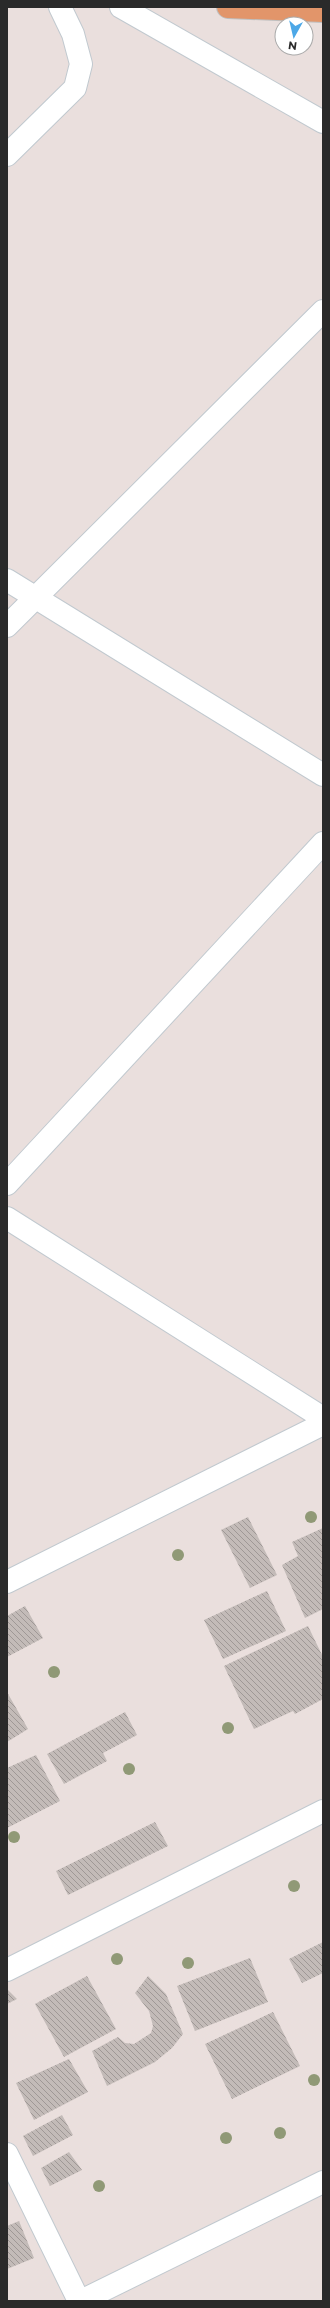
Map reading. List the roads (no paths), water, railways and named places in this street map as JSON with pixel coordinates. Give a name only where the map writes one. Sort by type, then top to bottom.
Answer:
[{"type":"main road","points":[[228,7],[323,11]]},
{"type":"street","points":[[7,155],[75,88],[81,64],[73,34],[60,7]]},
{"type":"street","points":[[121,7],[323,122]]},
{"type":"street","points":[[7,626],[323,311]]},
{"type":"street","points":[[7,580],[323,775]]},
{"type":"street","points":[[7,1184],[323,843]]},
{"type":"street","points":[[7,1218],[323,1418]]},
{"type":"street","points":[[7,1582],[323,1424]]},
{"type":"street","points":[[7,1970],[323,1811]]},
{"type":"street","points":[[7,2154],[80,2301],[323,2182]]}]
